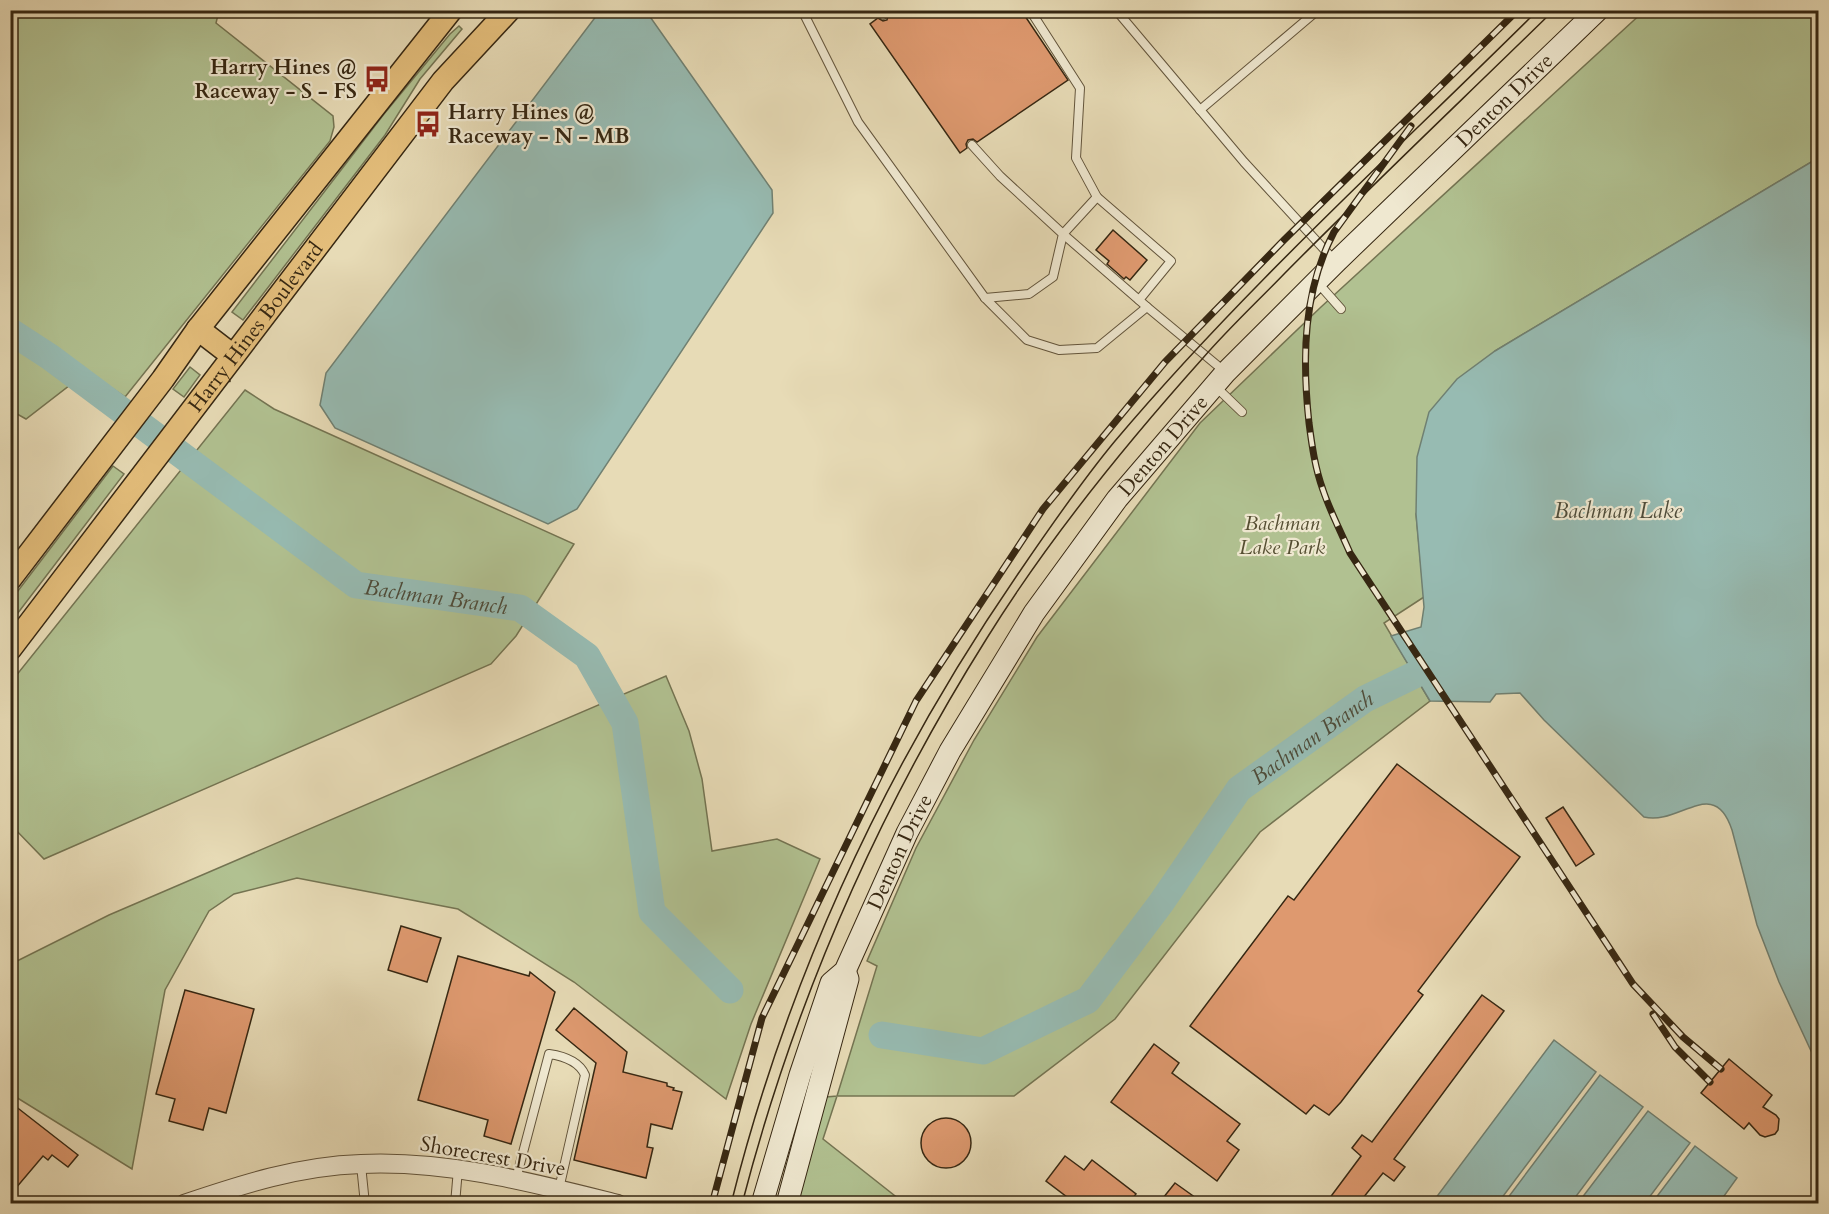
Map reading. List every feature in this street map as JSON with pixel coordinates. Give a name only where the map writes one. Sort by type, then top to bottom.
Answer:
[{"type":"main road","name":"Harry Hines Boulevard","points":[[10,579],[164,379],[198,329],[451,10]]},
{"type":"main road","name":"Denton Drive","points":[[762,1203],[800,1075],[831,983],[845,971],[907,833],[950,751],[1034,613],[1117,499],[1220,378],[1336,262],[1598,10]]},
{"type":"main road","name":"Harry Hines Boulevard","points":[[10,649],[442,81],[499,14]]},
{"type":"main road","points":[[198,329],[233,356]]},
{"type":"main road","name":"Denton Drive","points":[[787,1203],[848,980],[845,971]]},
{"type":"street","name":"Shorecrest Drive","points":[[184,1203],[265,1178],[319,1168],[361,1164],[458,1169],[618,1203]]},
{"type":"lane","points":[[802,10],[858,122],[985,298],[1027,340],[1059,350],[1097,348],[1147,307]]},
{"type":"lane","points":[[1030,10],[1080,88],[1076,158],[1097,197],[1171,261],[1139,300]]},
{"type":"lane","points":[[1116,10],[1244,162],[1336,262]]},
{"type":"lane","points":[[1200,110],[1318,10]]},
{"type":"lane","points":[[972,145],[1000,176],[1147,307],[1220,378],[1242,412]]},
{"type":"lane","points":[[985,298],[1029,294],[1053,278],[1063,234],[1097,197]]},
{"type":"lane","points":[[1317,282],[1341,309]]},
{"type":"lane","points":[[516,1180],[549,1054],[564,1056],[582,1069],[585,1075],[559,1190]]},
{"type":"lane","points":[[361,1164],[365,1203]]},
{"type":"lane","points":[[455,1203],[458,1169]]},
{"type":"green space","points":[[11,10],[219,11],[216,23],[333,116],[334,127],[330,141],[125,397],[87,372],[26,419],[10,410]]},
{"type":"green space","name":"Bachman Lake Park","points":[[1644,11],[1818,11],[1818,158],[1495,351],[1416,514],[1424,597],[1384,623],[1430,701],[1260,832],[1115,1019],[1014,1096],[837,1096],[877,966],[867,961],[916,848],[974,740],[1037,637],[1200,423],[1321,307]]},
{"type":"green space","points":[[459,26],[462,29],[420,79],[385,135],[243,320],[232,312],[384,114]]},
{"type":"green space","points":[[190,367],[200,375],[184,397],[173,389]]},
{"type":"green space","points":[[245,390],[274,409],[574,544],[516,636],[491,664],[44,859],[11,825],[11,682]]},
{"type":"green space","points":[[113,466],[124,474],[11,622],[11,600]]},
{"type":"green space","points":[[666,676],[689,731],[702,779],[712,851],[777,839],[820,859],[751,1024],[726,1099],[574,982],[458,909],[297,878],[234,894],[209,911],[165,990],[132,1169],[11,1094],[11,964],[109,915]]},
{"type":"green space","points":[[837,1096],[823,1139],[904,1203],[795,1204],[826,1097]]},
{"type":"water","points":[[600,11],[646,11],[772,190],[773,213],[577,509],[548,524],[335,428],[320,405],[326,373]]},
{"type":"water","name":"Bachman Lake","points":[[1818,158],[1818,1066],[1779,982],[1757,925],[1732,830],[1724,814],[1716,806],[1705,804],[1657,818],[1644,817],[1544,720],[1520,693],[1496,694],[1490,702],[1430,701],[1391,636],[1421,627],[1424,607],[1416,514],[1417,457],[1429,412],[1457,379],[1495,351]]},
{"type":"water","points":[[1554,1040],[1596,1072],[1498,1203],[1441,1203],[1435,1199]]},
{"type":"water","points":[[1600,1075],[1643,1107],[1571,1203],[1504,1203]]},
{"type":"water","points":[[1648,1111],[1690,1143],[1645,1203],[1578,1203]]},
{"type":"water","points":[[1695,1146],[1737,1178],[1719,1203],[1652,1203]]},
{"type":"building","points":[[889,10],[1021,10],[1068,80],[977,142],[973,139],[968,140],[967,148],[960,153],[870,24],[878,18],[883,21],[887,20]]},
{"type":"building","points":[[1113,230],[1147,260],[1130,280],[1126,277],[1124,279],[1107,264],[1109,261],[1096,250]]},
{"type":"building","points":[[1397,764],[1520,857],[1418,991],[1423,995],[1341,1102],[1329,1115],[1314,1105],[1306,1114],[1190,1026],[1288,896],[1294,900]]},
{"type":"building","points":[[1563,807],[1594,854],[1576,866],[1546,818]]},
{"type":"building","points":[[401,926],[441,938],[427,982],[388,970]]},
{"type":"building","points":[[458,956],[529,976],[530,972],[555,992],[511,1144],[484,1136],[488,1120],[418,1100]]},
{"type":"building","points":[[185,990],[254,1009],[226,1113],[209,1108],[203,1130],[169,1121],[175,1099],[156,1094]]},
{"type":"building","points":[[1482,995],[1504,1011],[1394,1159],[1405,1167],[1394,1181],[1383,1173],[1359,1203],[1326,1203],[1361,1156],[1352,1148],[1362,1135],[1372,1142]]},
{"type":"building","points":[[574,1008],[627,1052],[623,1072],[667,1083],[667,1086],[674,1088],[673,1090],[682,1092],[672,1129],[651,1124],[647,1147],[653,1148],[646,1178],[574,1160],[596,1063],[556,1030]]},
{"type":"building","points":[[1154,1044],[1179,1063],[1172,1073],[1240,1124],[1227,1141],[1239,1150],[1217,1181],[1111,1102]]},
{"type":"building","points":[[1729,1059],[1772,1095],[1763,1107],[1779,1119],[1778,1130],[1775,1134],[1765,1137],[1760,1135],[1749,1123],[1744,1129],[1701,1093]]},
{"type":"building","points":[[10,1102],[78,1155],[68,1167],[52,1155],[48,1160],[43,1156],[10,1195]]},
{"type":"building","points":[[946,1118],[964,1125],[971,1143],[964,1161],[946,1168],[928,1161],[921,1143],[928,1125]]},
{"type":"building","points":[[1065,1156],[1084,1170],[1092,1160],[1136,1194],[1129,1203],[1075,1203],[1046,1181]]},
{"type":"building","points":[[1175,1183],[1203,1203],[1159,1203]]},
{"type":"waterway","name":"Bachman Branch","points":[[10,331],[50,357],[356,585],[520,608],[587,656],[625,723],[652,912],[730,990]]},
{"type":"waterway","name":"Bachman Branch","points":[[882,1035],[983,1051],[1088,1000],[1161,903],[1239,789],[1365,699],[1447,659]]},
{"type":"tram line","points":[[731,1204],[754,1120],[782,1036],[812,955],[847,875],[885,796],[927,719],[972,644],[1020,571],[1090,472],[1165,384],[1268,274],[1538,10]]},
{"type":"tram line","points":[[742,1204],[763,1129],[813,983],[875,841],[947,704],[1036,564],[1145,424],[1213,347],[1352,207],[1554,10]]},
{"type":"railway","points":[[712,1204],[762,1018],[916,701],[1043,509],[1165,362],[1284,240],[1518,10]]},
{"type":"railway","points":[[1411,126],[1334,232],[1316,278],[1307,325],[1306,374],[1310,432],[1320,482],[1350,553],[1633,984],[1683,1037],[1721,1069]]},
{"type":"railway","points":[[1653,1014],[1675,1047],[1710,1082]]},
{"type":"place","name":"Harry Hines @ Raceway - S - FS","points":[[377,79]]},
{"type":"place","name":"Harry Hines @ Raceway - N - MB","points":[[428,124]]}]
